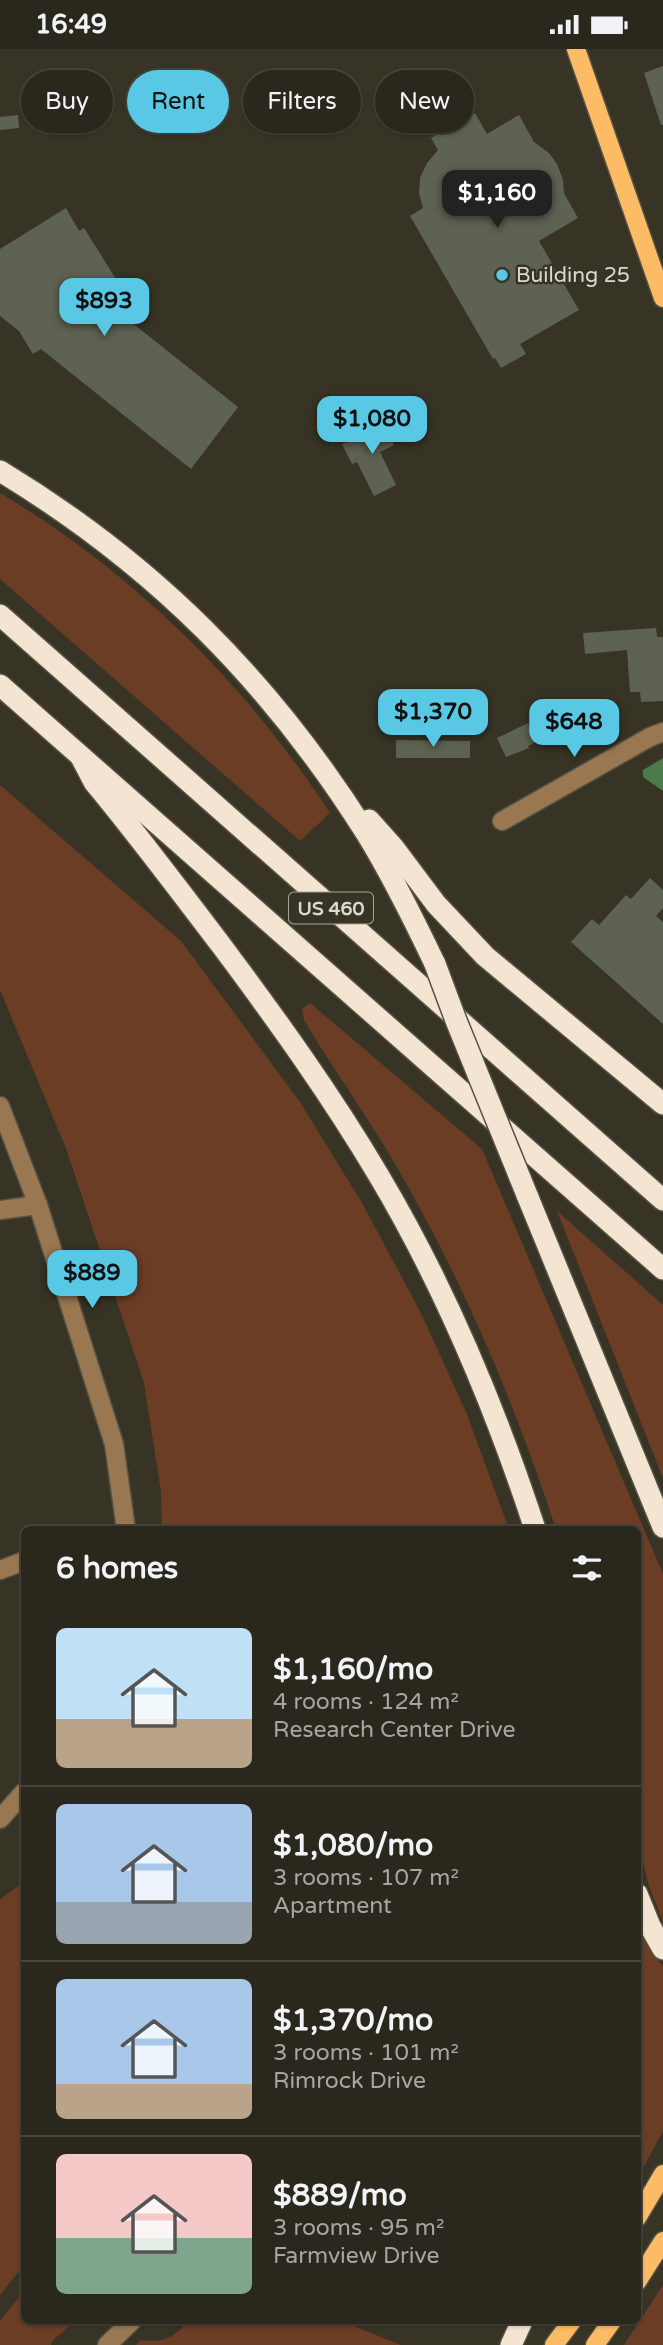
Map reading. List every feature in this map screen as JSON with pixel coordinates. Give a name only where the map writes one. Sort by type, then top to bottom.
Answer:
[{"type":"highway","points":[[0,471],[42,496],[104,541],[187,610],[245,670],[321,766],[394,848],[436,904],[485,956],[662,1103]]},
{"type":"highway","name":"US 460","points":[[0,615],[663,1200]]},
{"type":"highway","name":"US 460","points":[[0,685],[663,1269]]},
{"type":"highway","points":[[81,757],[94,782],[295,1045],[335,1103],[380,1178],[416,1243],[469,1354],[508,1450],[534,1526]]},
{"type":"highway","points":[[321,766],[372,844],[435,964],[663,1527]]},
{"type":"highway","points":[[641,1904],[663,1949]]},
{"type":"highway","points":[[511,2345],[521,2324]]},
{"type":"main road","points":[[576,49],[663,298]]},
{"type":"main road","points":[[641,2211],[663,2173]]},
{"type":"main road","points":[[641,2276],[663,2241]]},
{"type":"main road","points":[[554,2345],[570,2324]]},
{"type":"main road","points":[[596,2345],[610,2324]]},
{"type":"street","points":[[502,821],[663,732]]},
{"type":"street","points":[[0,1106],[38,1205],[114,1444],[126,1526]]},
{"type":"street","points":[[0,1210],[38,1205]]},
{"type":"street","points":[[0,1570],[21,1562]]},
{"type":"street","points":[[0,1819],[21,1795]]},
{"type":"street","points":[[107,2345],[129,2324]]},
{"type":"shaded area","points":[[0,493],[96,558],[183,634],[261,719],[330,813],[300,841],[0,579]]},
{"type":"shaded area","points":[[663,758],[663,791],[643,777],[643,770]]},
{"type":"shaded area","points":[[0,785],[181,941],[300,1102],[362,1203],[421,1313],[466,1412],[508,1526],[162,1526],[161,1492],[144,1383],[67,1151],[0,990]]},
{"type":"shaded area","points":[[310,1003],[482,1149],[663,1574],[663,1922],[648,1883],[641,1852],[641,1526],[555,1526],[505,1390],[445,1256],[398,1169],[304,1020],[302,1009]]},
{"type":"shaded area","points":[[557,1211],[663,1305],[663,1478]]},
{"type":"shaded area","points":[[21,1884],[21,2269],[0,2295],[0,1899]]},
{"type":"shaded area","points":[[641,1932],[663,1966],[663,2131],[641,2172]]},
{"type":"shaded area","points":[[663,2285],[663,2345],[624,2345],[638,2324],[641,2324],[641,2319]]},
{"type":"shaded area","points":[[21,2295],[21,2324],[72,2324],[51,2345],[0,2345],[0,2321]]},
{"type":"shaded area","points":[[185,2324],[348,2324],[401,2345],[136,2345],[141,2340],[168,2338]]},
{"type":"building","points":[[663,66],[663,125],[661,125],[644,73]]},
{"type":"building","name":"Building 25","points":[[474,114],[487,134],[519,115],[534,142],[549,153],[557,164],[564,193],[578,218],[539,241],[579,310],[520,344],[526,354],[501,368],[495,358],[493,359],[410,216],[423,208],[419,193],[420,178],[427,163],[438,150],[431,138],[440,133],[474,133]]},
{"type":"building","points":[[18,115],[19,128],[0,130],[0,117]]},
{"type":"building","points":[[66,208],[79,231],[84,228],[121,287],[114,290],[125,298],[116,310],[238,407],[191,469],[41,349],[33,354],[19,331],[0,316],[0,249]]},
{"type":"building","points":[[380,418],[394,445],[380,452],[396,485],[374,496],[357,462],[352,464],[342,444],[369,428],[367,424]]},
{"type":"building","points":[[656,628],[657,637],[663,637],[663,701],[641,702],[640,692],[630,692],[627,650],[585,654],[583,633]]},
{"type":"building","points":[[528,723],[537,741],[528,746],[529,748],[506,757],[497,738]]},
{"type":"building","points":[[396,740],[470,741],[470,758],[396,758]]},
{"type":"building","points":[[650,878],[663,890],[663,908],[656,916],[663,922],[663,1024],[571,942],[592,919],[599,925],[626,895],[631,899]]},
{"type":"place","name":"Building 25","points":[[502,275]]}]
